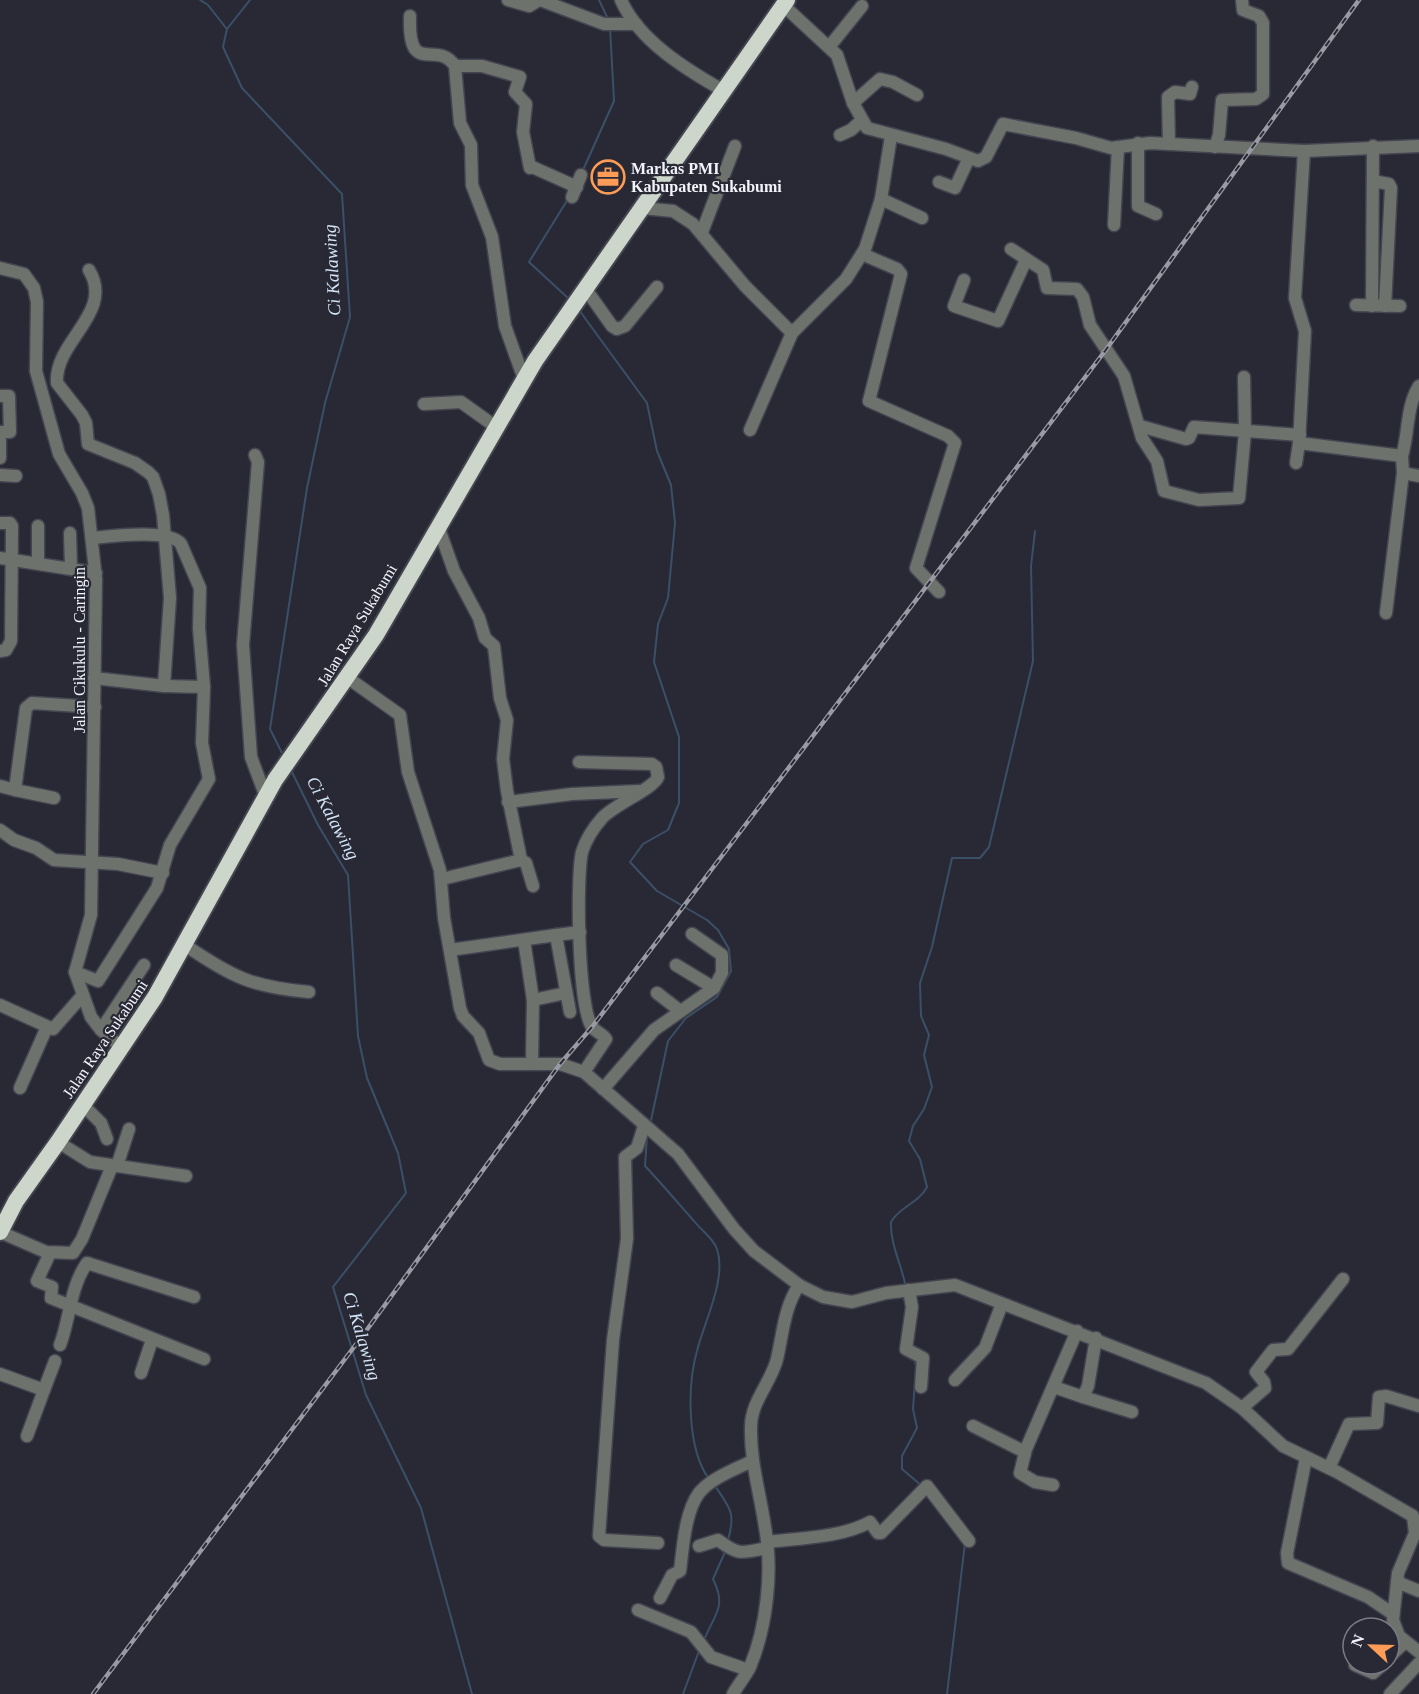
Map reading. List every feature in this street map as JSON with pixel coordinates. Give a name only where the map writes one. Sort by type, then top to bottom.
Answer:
[{"type":"highway","name":"Jalan Raya Sukabumi","points":[[0,1232],[15,1201],[58,1142],[156,997],[276,780],[376,635],[524,379],[785,2]]},
{"type":"street","points":[[508,0],[529,6],[539,0],[598,22],[636,24]]},
{"type":"street","points":[[621,0],[636,24],[685,69],[724,90]]},
{"type":"street","points":[[1215,147],[1220,135],[1222,100],[1256,99],[1263,94],[1263,23],[1259,16],[1243,10],[1242,0]]},
{"type":"street","points":[[785,2],[838,58],[852,103],[861,121],[870,130],[978,161],[984,159],[1003,124],[1076,138],[1111,148],[1138,143],[1304,151],[1373,146],[1419,146]]},
{"type":"street","points":[[829,47],[862,6]]},
{"type":"street","points":[[410,16],[411,43],[421,54],[446,58],[455,66],[482,66],[520,77],[515,92],[526,104],[523,132],[530,167],[577,186]]},
{"type":"street","points":[[455,66],[460,123],[471,145],[472,185],[491,232],[505,326],[524,379]]},
{"type":"street","points":[[852,103],[880,79],[888,79],[917,94]]},
{"type":"street","points":[[1169,144],[1168,97],[1175,92],[1191,93],[1192,87]]},
{"type":"street","points":[[840,135],[851,130],[861,121]]},
{"type":"street","points":[[750,430],[792,333],[833,294],[852,272],[862,254],[880,199],[891,136]]},
{"type":"street","points":[[1138,143],[1138,206],[1156,214]]},
{"type":"street","points":[[702,232],[735,146]]},
{"type":"street","points":[[1372,306],[1373,146]]},
{"type":"street","points":[[1114,225],[1118,147]]},
{"type":"street","points":[[1296,463],[1300,439],[1305,331],[1295,298],[1304,151]]},
{"type":"street","points":[[939,182],[955,188],[969,158]]},
{"type":"street","points":[[1373,181],[1389,184],[1391,188],[1385,306]]},
{"type":"street","points":[[880,199],[922,218]]},
{"type":"street","points":[[642,208],[676,212],[702,232],[728,266],[792,333]]},
{"type":"street","points":[[1011,249],[1046,272],[1047,288],[1080,291],[1090,325],[1124,376],[1142,438],[1157,461],[1162,488],[1199,500],[1239,498],[1245,432],[1244,377]]},
{"type":"street","points":[[862,254],[897,269],[901,274],[868,402],[948,436],[955,443],[916,568],[939,592]]},
{"type":"street","points":[[964,280],[954,306],[998,321],[1026,260]]},
{"type":"street","name":"Jalan Cikukulu - Caringin","points":[[0,268],[24,274],[34,288],[38,310],[36,371],[59,454],[85,497],[93,538],[96,573],[95,707],[90,922],[75,972]]},
{"type":"street","points":[[89,270],[95,280],[97,296],[60,366],[57,383],[86,423],[88,444],[135,463],[153,477],[162,506],[170,598],[164,686]]},
{"type":"street","points":[[584,291],[612,326],[617,329],[626,326],[657,287]]},
{"type":"street","points":[[1356,305],[1400,306]]},
{"type":"street","points":[[1386,613],[1403,473],[1402,456],[1408,434],[1408,414],[1418,389]]},
{"type":"street","points":[[0,396],[9,396],[10,432],[3,438],[0,458]]},
{"type":"street","points":[[424,404],[461,402],[496,428]]},
{"type":"street","points":[[1140,426],[1186,439],[1190,438],[1194,427],[1300,439],[1402,456]]},
{"type":"street","points":[[255,455],[257,470],[243,645],[251,757],[266,797]]},
{"type":"street","points":[[1403,473],[1419,476]]},
{"type":"street","points":[[0,475],[16,476]]},
{"type":"street","points":[[0,515],[15,515],[15,521],[5,523],[14,558],[13,589],[6,618],[9,646],[0,651]]},
{"type":"street","points":[[38,526],[38,562]]},
{"type":"street","points":[[438,526],[454,571],[479,618],[485,638],[495,646],[500,698],[507,720],[503,759],[508,802],[521,861]]},
{"type":"street","points":[[70,533],[71,568]]},
{"type":"street","points":[[75,972],[98,981],[147,904],[163,873],[170,845],[194,803],[209,783],[202,744],[204,687],[201,669],[199,582],[178,539],[165,535],[93,538]]},
{"type":"street","points":[[0,558],[14,558],[96,573]]},
{"type":"street","points":[[0,589],[13,589]]},
{"type":"street","points":[[94,678],[164,686],[204,687]]},
{"type":"street","points":[[348,678],[400,715],[408,772],[442,879],[450,950],[461,1013],[479,1033],[487,1059],[500,1064],[560,1064],[584,1072],[678,1154],[747,1244],[799,1285],[824,1297],[847,1302],[952,1284],[1191,1376],[1242,1408],[1283,1446],[1329,1468],[1410,1513],[1417,1521],[1415,1533],[1401,1565],[1393,1614],[1396,1631],[1405,1642],[1419,1652]]},
{"type":"street","points":[[15,790],[27,706],[36,703],[95,707]]},
{"type":"street","points":[[579,762],[655,765],[657,780],[611,810],[586,840],[578,885],[583,983],[592,1027],[606,1039],[598,1055],[584,1072]]},
{"type":"street","points":[[0,786],[54,798]]},
{"type":"street","points":[[508,802],[572,794],[639,791]]},
{"type":"street","points":[[0,830],[14,840],[36,848],[54,860],[118,864],[163,873]]},
{"type":"street","points":[[442,879],[521,861],[526,863],[533,886]]},
{"type":"street","points":[[450,950],[485,943],[580,932]]},
{"type":"street","points":[[603,1089],[648,1036],[679,1010],[714,988],[722,974],[722,955],[692,934]]},
{"type":"street","points":[[555,936],[570,1012]]},
{"type":"street","points":[[524,940],[533,1000],[532,1063]]},
{"type":"street","points":[[185,945],[218,967],[250,983],[309,992]]},
{"type":"street","points":[[101,1030],[130,990],[144,965]]},
{"type":"street","points":[[676,965],[714,988]]},
{"type":"street","points":[[75,972],[82,996],[101,1030],[121,1047]]},
{"type":"street","points":[[533,1000],[566,993]]},
{"type":"street","points":[[657,993],[679,1010]]},
{"type":"street","points":[[0,1005],[47,1027],[55,1027],[82,996]]},
{"type":"street","points":[[20,1088],[47,1027]]},
{"type":"street","points":[[83,1105],[101,1123],[107,1140]]},
{"type":"street","points":[[644,1126],[637,1148],[629,1151],[626,1157],[627,1239],[613,1340],[599,1536],[604,1540],[658,1543]]},
{"type":"street","points":[[0,1232],[50,1253],[72,1253],[77,1249],[129,1129]]},
{"type":"street","points":[[58,1142],[85,1160],[186,1176]]},
{"type":"street","points":[[50,1253],[37,1281],[52,1287],[51,1298],[204,1359]]},
{"type":"street","points":[[60,1346],[68,1325],[69,1306],[87,1263],[194,1297]]},
{"type":"street","points":[[1242,1408],[1265,1388],[1264,1382],[1256,1372],[1259,1364],[1275,1349],[1288,1349],[1343,1279]]},
{"type":"street","points":[[733,1694],[748,1670],[764,1615],[767,1545],[752,1461],[751,1424],[754,1410],[775,1366],[789,1301],[799,1285]]},
{"type":"street","points":[[907,1290],[911,1325],[906,1349],[923,1358],[921,1388]]},
{"type":"street","points":[[955,1380],[983,1351],[1002,1304]]},
{"type":"street","points":[[1053,1485],[1021,1476],[1025,1452],[1077,1331]]},
{"type":"street","points":[[1083,1398],[1088,1386],[1096,1338]]},
{"type":"street","points":[[141,1373],[152,1340]]},
{"type":"street","points":[[27,1436],[55,1361]]},
{"type":"street","points":[[0,1374],[44,1390]]},
{"type":"street","points":[[1054,1387],[1132,1412]]},
{"type":"street","points":[[1329,1468],[1349,1424],[1377,1423],[1378,1398],[1381,1396],[1419,1406]]},
{"type":"street","points":[[973,1426],[1025,1452]]},
{"type":"street","points":[[1306,1458],[1287,1553],[1288,1563],[1368,1597],[1393,1614]]},
{"type":"street","points":[[660,1598],[672,1575],[680,1571],[684,1542],[698,1493],[721,1477],[752,1461]]},
{"type":"street","points":[[699,1546],[718,1540],[736,1553],[767,1545],[829,1535],[861,1527],[870,1522],[878,1533],[881,1533],[927,1486],[969,1541]]},
{"type":"street","points":[[1397,1582],[1419,1591]]},
{"type":"street","points":[[638,1610],[691,1632],[711,1657],[748,1670]]},
{"type":"street","points":[[1401,1646],[1405,1642]]},
{"type":"street","points":[[1390,1694],[1419,1663]]},
{"type":"waterway","points":[[200,0],[208,5],[226,28]]},
{"type":"waterway","name":"Ci Kalawing","points":[[250,0],[227,29],[223,47],[242,88],[342,194],[350,317],[325,403],[307,488],[270,729],[284,757]]},
{"type":"waterway","points":[[599,0],[608,19]]},
{"type":"waterway","points":[[583,170],[614,101],[610,27]]},
{"type":"waterway","points":[[568,199],[529,262],[569,299]]},
{"type":"waterway","points":[[579,310],[647,403],[657,451],[671,485],[675,523],[668,598],[658,624],[654,662],[679,737],[679,803],[668,830],[643,844],[630,862],[657,891],[707,920],[718,930],[729,949],[731,971],[717,997],[686,1018],[668,1041],[650,1125]]},
{"type":"waterway","points":[[906,1288],[892,1239],[891,1222],[927,1187],[920,1159],[909,1141],[913,1126],[924,1109],[932,1087],[924,1055],[929,1035],[921,1016],[920,983],[932,947],[952,858],[980,858],[989,847],[1033,661],[1031,566],[1035,531]]},
{"type":"waterway","name":"Ci Kalawing","points":[[291,770],[318,825],[348,875],[358,1036],[367,1078],[398,1153],[406,1193],[333,1287],[366,1395],[421,1508],[472,1694]]},
{"type":"waterway","points":[[647,1136],[645,1166],[713,1241],[717,1249],[719,1261],[717,1287],[694,1365],[691,1399],[696,1451],[709,1479]]},
{"type":"waterway","points":[[914,1359],[916,1366],[913,1409],[917,1428],[902,1456],[902,1469],[922,1486]]},
{"type":"waterway","points":[[715,1486],[730,1511],[731,1523],[728,1540]]},
{"type":"waterway","points":[[947,1694],[965,1543]]},
{"type":"waterway","points":[[704,1640],[718,1610],[719,1597],[713,1579],[725,1552]]},
{"type":"waterway","points":[[683,1694],[699,1651]]},
{"type":"railway","points":[[93,1694],[366,1331],[560,1064],[592,1027],[1105,351],[1359,0]]},
{"type":"place","name":"Markas PMI Kabupaten Sukabumi","points":[[608,177]]}]
